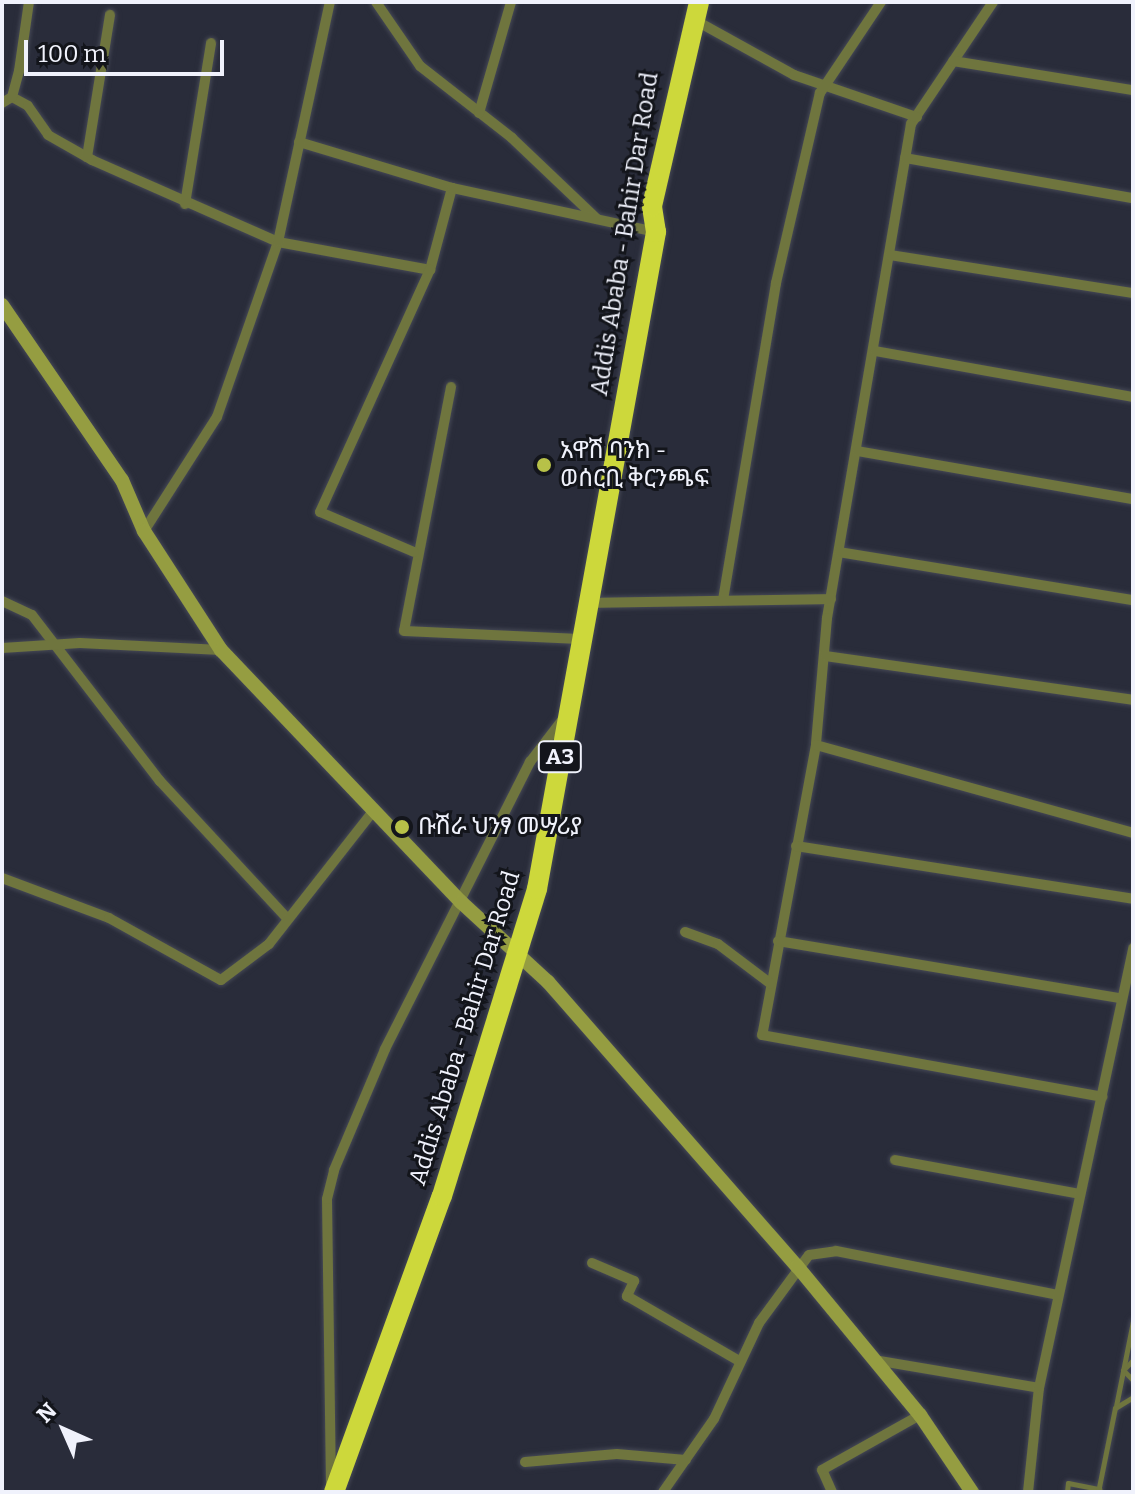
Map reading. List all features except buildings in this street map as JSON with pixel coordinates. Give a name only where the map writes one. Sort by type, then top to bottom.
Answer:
[{"type":"highway","name":"Addis Ababa - Bahir Dar Road","points":[[332,1492],[442,1196],[520,951],[656,232],[652,206],[695,10]]},
{"type":"street","points":[[29,2],[7,100],[28,106],[48,135],[185,204],[278,242],[430,270]]},
{"type":"street","points":[[144,531],[217,417],[278,242],[330,2]]},
{"type":"street","points":[[376,2],[420,66],[479,113],[598,220]]},
{"type":"street","points":[[479,113],[511,2]]},
{"type":"street","points":[[723,600],[776,283],[824,87],[881,2]]},
{"type":"street","points":[[993,2],[917,117],[905,158],[831,599],[816,745],[762,1035],[1102,1097]]},
{"type":"street","points":[[695,10],[824,87],[917,117]]},
{"type":"street","points":[[87,157],[110,15]]},
{"type":"street","points":[[185,204],[211,43]]},
{"type":"street","points":[[953,61],[1133,90]]},
{"type":"street","points":[[299,142],[452,188],[656,232]]},
{"type":"street","points":[[905,158],[1133,198]]},
{"type":"street","points":[[414,552],[320,512],[430,270],[452,188]]},
{"type":"street","points":[[890,255],[1133,293]]},
{"type":"street","points":[[2,305],[122,480],[144,531],[221,650],[461,902],[520,951],[797,1266],[920,1415],[972,1492]]},
{"type":"street","points":[[875,351],[1133,397]]},
{"type":"street","points":[[451,387],[414,552],[404,631],[580,639]]},
{"type":"street","points":[[857,451],[1133,499]]},
{"type":"street","points":[[839,552],[1133,600]]},
{"type":"street","points":[[586,603],[831,599]]},
{"type":"street","points":[[2,601],[32,615],[160,781],[288,919]]},
{"type":"street","points":[[2,648],[56,644],[221,650]]},
{"type":"street","points":[[825,656],[1133,700]]},
{"type":"street","points":[[332,1492],[327,1199],[385,1049],[530,762],[567,714]]},
{"type":"street","points":[[816,745],[1133,833]]},
{"type":"street","points":[[2,878],[109,918],[221,980],[252,962],[374,810]]},
{"type":"street","points":[[796,846],[1133,899]]},
{"type":"street","points":[[685,932],[718,944],[771,984]]},
{"type":"street","points":[[778,941],[1118,998]]},
{"type":"street","points":[[1028,1492],[1039,1388],[1102,1097],[1118,998],[1133,948]]},
{"type":"street","points":[[895,1160],[1080,1194]]},
{"type":"street","points":[[663,1492],[714,1419],[739,1361],[797,1266],[809,1255],[836,1251],[1058,1295]]},
{"type":"street","points":[[592,1263],[634,1281],[627,1296],[739,1361]]},
{"type":"street","points":[[872,1360],[1039,1388]]},
{"type":"street","points":[[832,1492],[822,1470],[920,1415]]},
{"type":"street","points":[[525,1462],[617,1454],[686,1460]]},
{"type":"lane","points":[[1067,1492],[1068,1483],[1098,1490],[1133,1321]]},
{"type":"lane","points":[[1123,1370],[1133,1360]]},
{"type":"lane","points":[[1123,1370],[1133,1380]]},
{"type":"lane","points":[[1115,1408],[1133,1397]]},
{"type":"place","name":"አዋሽ ባንክ - ወሰርቢ ቅርንጫፍ","points":[[544,465]]},
{"type":"place","name":"ቡሽራ ህንፃ መሣሪያ","points":[[402,827]]}]
